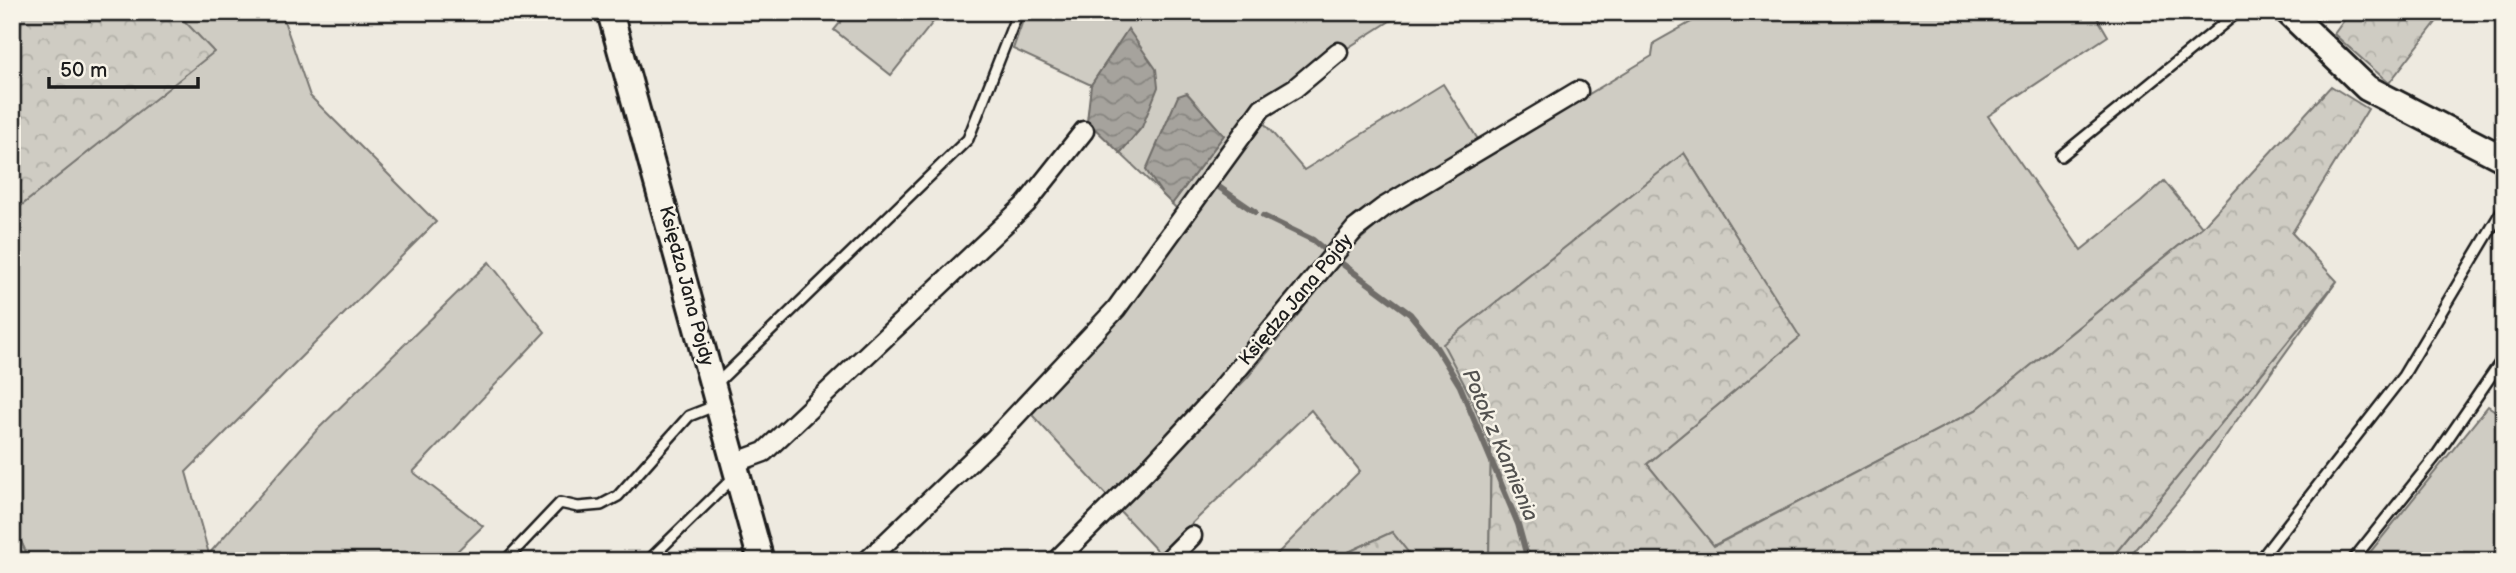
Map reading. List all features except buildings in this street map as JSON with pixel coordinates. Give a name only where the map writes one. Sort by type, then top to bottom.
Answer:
[{"type":"street","name":"Księdza Jana Pojdy","points":[[610,12],[761,561]]},
{"type":"street","points":[[2288,12],[2367,88],[2504,159]]},
{"type":"street","points":[[867,561],[995,438],[1116,309],[1262,108],[1295,88],[1338,52]]},
{"type":"street","name":"Księdza Jana Pojdy","points":[[1056,561],[1213,399],[1355,229],[1384,207],[1578,91]]},
{"type":"street","points":[[736,468],[764,452],[1026,204],[1084,131]]},
{"type":"street","points":[[1167,561],[1192,536]]},
{"type":"lane","points":[[505,561],[560,503],[578,507],[601,505],[618,496],[689,416],[716,395],[968,139],[1018,12]]},
{"type":"lane","points":[[2061,156],[2238,12]]},
{"type":"lane","points":[[2266,552],[2403,376],[2504,207]]},
{"type":"lane","points":[[2352,561],[2437,456],[2504,357]]},
{"type":"lane","points":[[648,561],[727,486],[736,468]]},
{"type":"green space","points":[[12,12],[176,12],[214,52],[12,213]]},
{"type":"green space","points":[[176,12],[281,12],[310,96],[436,222],[186,472],[209,554],[316,431],[489,262],[545,332],[413,472],[483,526],[447,561],[30,561],[12,522],[12,213],[213,52]]},
{"type":"green space","points":[[849,12],[941,12],[891,75],[834,30]]},
{"type":"green space","points":[[1026,12],[1404,12],[1252,109],[1304,170],[1443,84],[1479,141],[1354,216],[1187,415],[1107,496],[1021,403],[1107,309],[1179,211],[1172,204],[1224,135],[1146,170],[1162,193],[1120,153],[1142,127],[1128,30],[1091,85],[1013,49]]},
{"type":"green space","points":[[1709,12],[2094,12],[2108,36],[1988,116],[2081,250],[2164,181],[2202,227],[1976,410],[1713,546],[1647,464],[1799,337],[1684,153],[1471,397],[1491,447],[1489,561],[1415,561],[1392,532],[1329,561],[1270,561],[1360,471],[1311,410],[1160,554],[1118,509],[1247,378],[1353,246],[1389,215],[1652,56],[1654,43]]},
{"type":"green space","points":[[2350,12],[2444,12],[2389,83],[2334,34]]},
{"type":"green space","points":[[2331,86],[2368,109],[2292,233],[2337,281],[2109,561],[1489,561],[1491,447],[1471,397],[1443,344],[1684,153],[1800,337],[1647,464],[1714,546],[1976,410],[2202,227]]},
{"type":"green space","points":[[2337,281],[2183,495],[2126,561],[2109,561]]},
{"type":"green space","points":[[2488,406],[2504,417],[2504,561],[2363,561]]},
{"type":"green space","points":[[12,522],[30,561],[12,561]]},
{"type":"green space","points":[[1392,532],[1415,561],[1329,561]]},
{"type":"water","points":[[1128,29],[1156,69],[1158,87],[1142,127],[1120,153],[1087,121],[1091,85]]},
{"type":"water","points":[[1187,93],[1224,135],[1172,204],[1146,170],[1178,96]]},
{"type":"waterway","name":"Potok z Kamienia","points":[[1216,185],[1255,212]]},
{"type":"waterway","name":"Potok z Kamienia","points":[[1263,216],[1313,240],[1327,252]]},
{"type":"waterway","name":"Potok z Kamienia","points":[[1337,260],[1410,314],[1433,342],[1460,386],[1518,524],[1526,553],[1536,561]]}]
